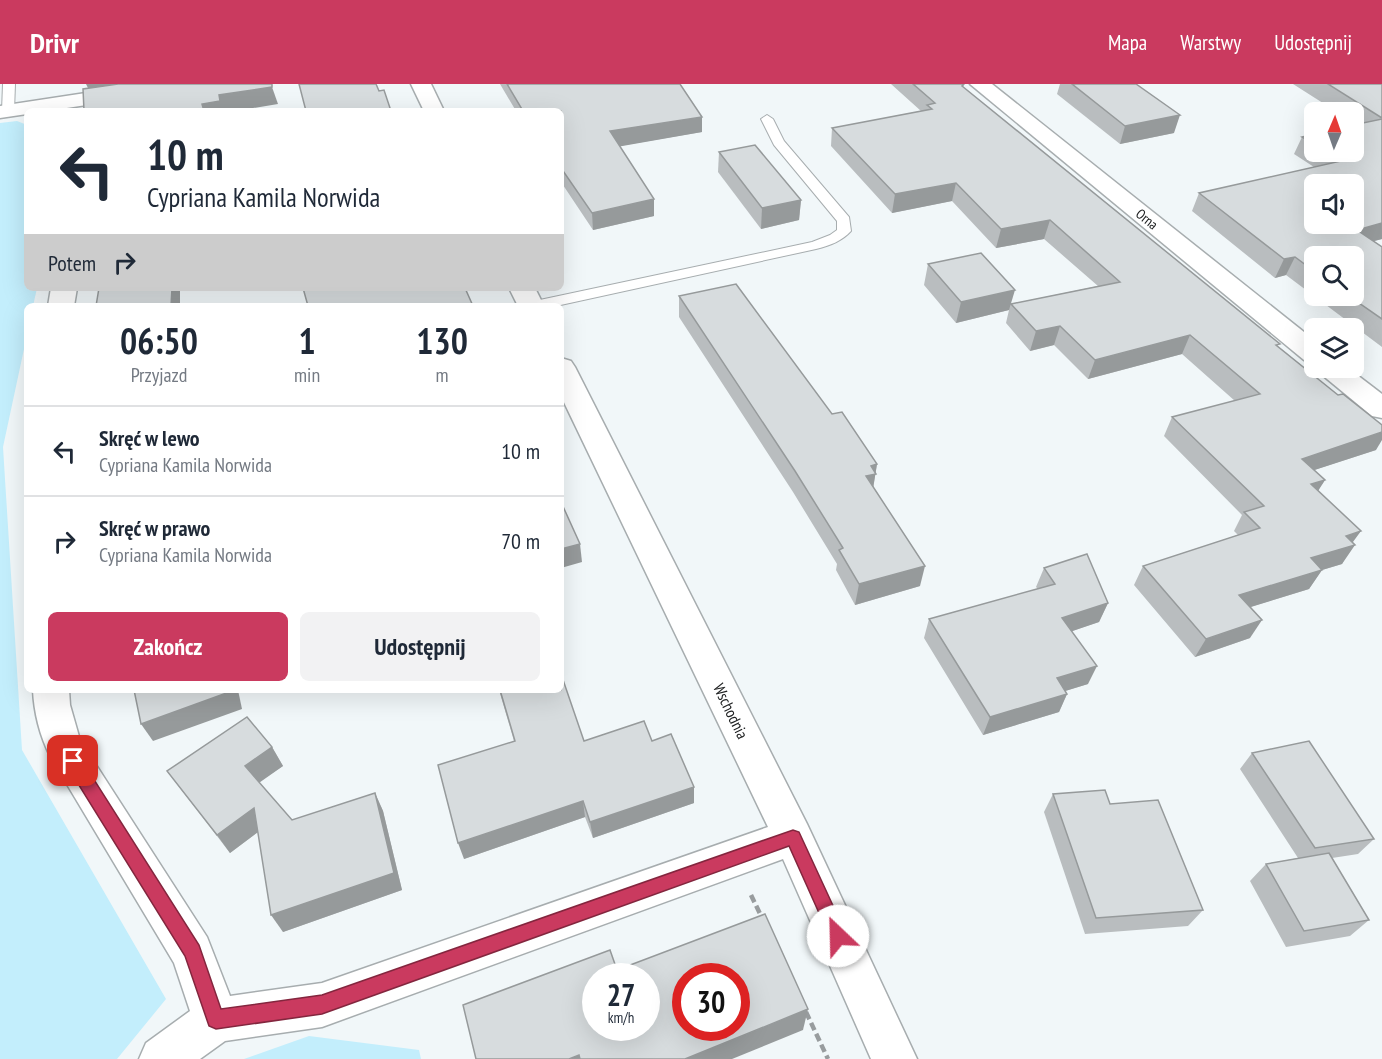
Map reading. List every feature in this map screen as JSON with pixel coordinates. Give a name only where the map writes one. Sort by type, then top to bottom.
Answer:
[{"type":"street","points":[[46,108],[185,84]]},
{"type":"street","points":[[421,84],[433,108]]},
{"type":"street","name":"Orna","points":[[980,84],[1304,346]]},
{"type":"street","points":[[4,112],[24,110]]},
{"type":"street","name":"Wschodnia","points":[[564,373],[793,837],[894,1059]]},
{"type":"street","points":[[1343,378],[1382,409]]},
{"type":"street","points":[[51,693],[52,705],[63,745],[192,952],[216,1020]]},
{"type":"street","points":[[162,1059],[216,1020],[322,1005],[793,837]]},
{"type":"lane","points":[[4,112],[9,84]]},
{"type":"lane","points":[[547,303],[816,245],[835,238],[844,231],[844,220],[778,142],[767,119]]},
{"type":"path","points":[[750,891],[765,923]]},
{"type":"path","points":[[805,1009],[828,1059]]},
{"type":"shaded area","points":[[17,121],[24,124],[24,291],[36,291],[34,303],[24,303],[24,349],[3,447],[22,750],[166,999],[117,1059],[0,1059],[0,123]]},
{"type":"shaded area","points":[[309,1036],[419,1050],[421,1059],[244,1059]]},
{"type":"building","points":[[118,84],[272,84],[272,87],[219,95],[220,101],[202,104],[203,108],[84,108],[83,89]]},
{"type":"building","points":[[299,84],[376,84],[379,91],[384,90],[390,108],[305,108]]},
{"type":"building","points":[[507,84],[680,84],[702,117],[610,131],[654,199],[592,213],[564,172],[564,108],[521,108]]},
{"type":"building","points":[[913,84],[964,84],[962,86],[1280,344],[1276,345],[1304,368],[1304,378],[1317,378],[1338,395],[1343,394],[1382,425],[1382,432],[1302,459],[1325,480],[1311,484],[1361,531],[1346,536],[1355,545],[1311,558],[1322,570],[1239,595],[1262,620],[1206,639],[1143,566],[1260,528],[1244,512],[1264,506],[1172,417],[1260,394],[1190,335],[1095,360],[1060,326],[1036,331],[1011,304],[1120,282],[1050,220],[1001,229],[956,183],[895,194],[832,128],[932,109],[927,105],[935,103]]},
{"type":"building","points":[[1072,84],[1136,84],[1180,115],[1125,126]]},
{"type":"building","points":[[1328,84],[1382,84],[1382,118],[1364,107],[1364,102],[1357,102]]},
{"type":"building","points":[[1382,119],[1382,223],[1364,228],[1364,174],[1304,174],[1304,234],[1363,234],[1382,247],[1382,319],[1363,306],[1364,246],[1304,246],[1304,264],[1295,257],[1284,259],[1199,193],[1337,162],[1364,162],[1364,123]]},
{"type":"building","points":[[755,145],[801,200],[762,208],[719,152]]},
{"type":"building","points":[[981,253],[1015,290],[961,302],[928,264]]},
{"type":"building","points":[[736,284],[832,414],[842,412],[877,464],[871,466],[876,474],[866,476],[925,566],[859,584],[839,550],[843,548],[795,471],[679,296]]},
{"type":"building","points":[[98,291],[172,291],[171,303],[96,303]]},
{"type":"building","points":[[304,291],[466,291],[472,303],[307,303]]},
{"type":"building","points":[[564,509],[580,544],[564,548]]},
{"type":"building","points":[[1087,554],[1108,603],[1062,618],[1097,666],[1057,678],[1067,694],[990,717],[929,619],[1055,584],[1044,568]]},
{"type":"building","points":[[564,683],[584,741],[644,721],[652,741],[671,734],[694,787],[590,822],[583,801],[458,843],[438,765],[515,741],[501,693],[564,693]]},
{"type":"building","points":[[135,693],[226,693],[141,724]]},
{"type":"building","points":[[247,717],[272,747],[245,766],[292,820],[375,793],[394,873],[271,915],[254,808],[217,835],[167,771]]},
{"type":"building","points":[[1309,741],[1374,839],[1315,848],[1252,753]]},
{"type":"building","points":[[1105,790],[1110,804],[1158,800],[1203,910],[1096,918],[1053,794]]},
{"type":"building","points":[[1329,853],[1369,920],[1304,931],[1266,864]]},
{"type":"building","points":[[765,914],[808,1009],[750,1033],[750,963],[672,963],[672,1041],[729,1041],[685,1059],[580,1059],[579,1055],[569,1059],[476,1059],[463,1005],[610,950],[615,963],[582,963],[582,1041],[660,1041],[660,963],[636,963]]},
{"type":"route","points":[[73,761],[192,952],[216,1020],[322,1005],[793,837],[838,936]]}]
